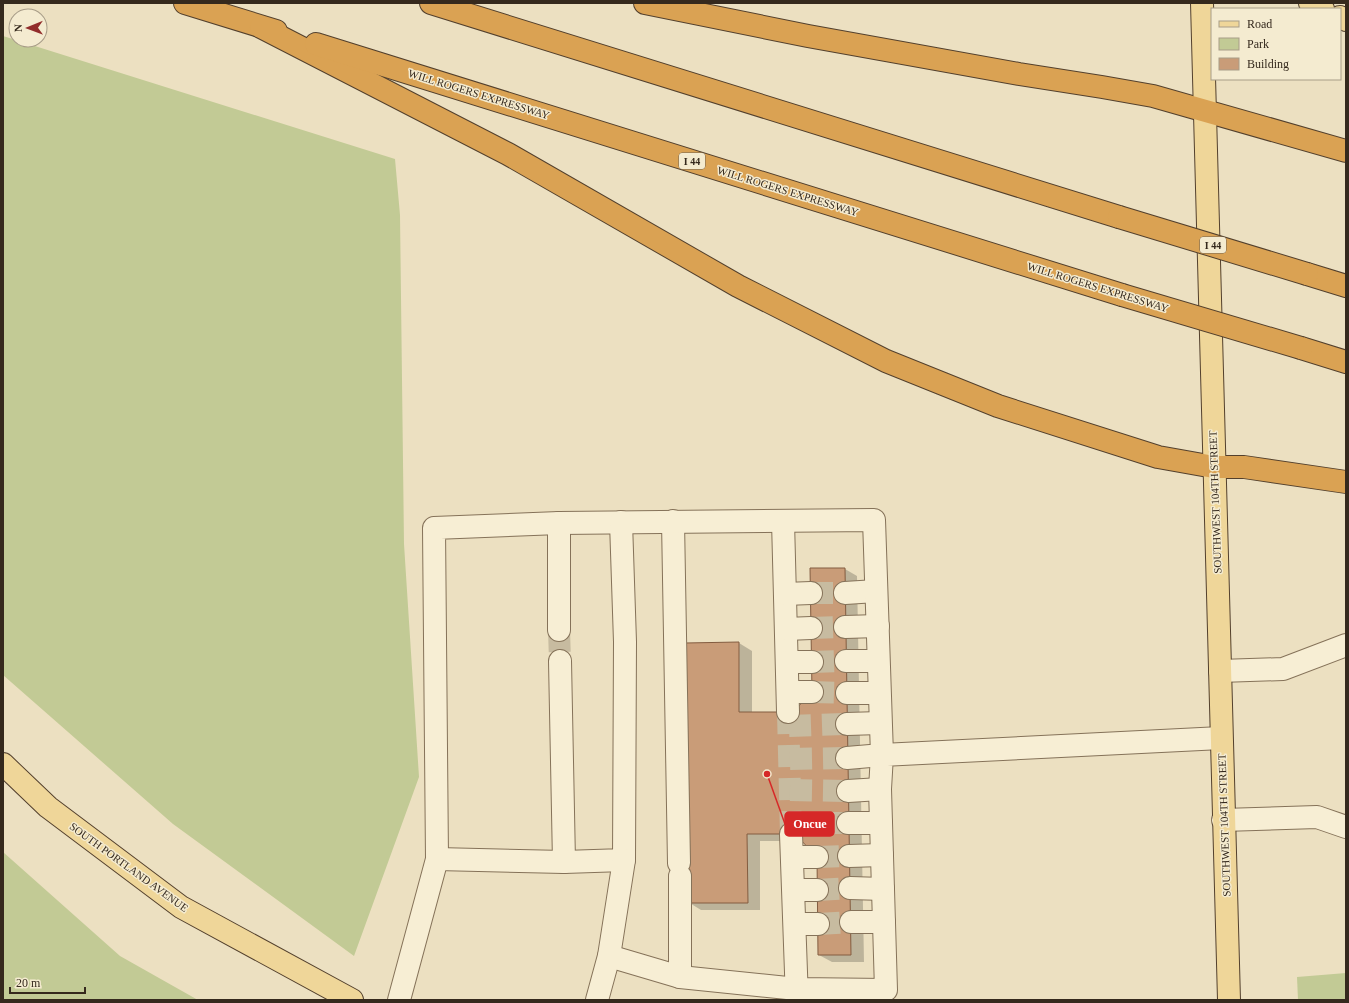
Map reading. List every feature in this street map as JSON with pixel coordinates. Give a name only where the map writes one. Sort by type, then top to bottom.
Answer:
[{"type":"highway","name":"WILL ROGERS EXPRESSWAY","points":[[185,3],[1122,295],[1346,362]]},
{"type":"highway","name":"I 44","points":[[431,3],[1346,286]]},
{"type":"highway","points":[[645,3],[816,37],[1018,74],[1146,95],[1346,151]]},
{"type":"highway","points":[[261,27],[508,154],[738,286],[886,361],[947,387],[1029,416],[1158,457],[1214,467],[1244,467],[1346,482]]},
{"type":"main road","name":"SOUTHWEST 104TH STREET","points":[[1202,3],[1229,1000]]},
{"type":"main road","points":[[1310,3],[1321,8]]},
{"type":"main road","name":"SOUTH PORTLAND AVENUE","points":[[3,764],[48,807],[181,907],[352,1000]]},
{"type":"lane","points":[[399,1000],[437,859],[434,528],[559,523],[874,520],[882,755],[880,789],[886,990],[797,994],[680,977],[609,956]]},
{"type":"lane","points":[[673,521],[680,977]]},
{"type":"lane","points":[[783,521],[788,702],[812,692]]},
{"type":"lane","points":[[596,1000],[609,956],[624,860],[625,642],[622,522]]},
{"type":"lane","points":[[559,523],[559,630]]},
{"type":"lane","points":[[845,593],[876,591]]},
{"type":"lane","points":[[785,594],[810,593]]},
{"type":"lane","points":[[845,627],[878,626]]},
{"type":"lane","points":[[786,629],[811,628]]},
{"type":"lane","points":[[1220,671],[1283,669],[1346,645]]},
{"type":"lane","points":[[846,661],[878,660]]},
{"type":"lane","points":[[560,661],[564,862]]},
{"type":"lane","points":[[787,662],[812,662]]},
{"type":"lane","points":[[846,693],[879,693]]},
{"type":"lane","points":[[847,724],[880,722]]},
{"type":"lane","points":[[847,758],[1221,738]]},
{"type":"lane","points":[[848,791],[880,789]]},
{"type":"lane","points":[[1224,820],[1317,817],[1346,827]]},
{"type":"lane","points":[[848,823],[881,823]]},
{"type":"lane","points":[[791,834],[797,994]]},
{"type":"lane","points":[[849,856],[882,855]]},
{"type":"lane","points":[[792,857],[817,857]]},
{"type":"lane","points":[[437,859],[564,862],[624,860]]},
{"type":"lane","points":[[850,888],[883,889]]},
{"type":"lane","points":[[794,890],[817,890]]},
{"type":"lane","points":[[851,922],[884,922]]},
{"type":"lane","points":[[795,924],[818,924]]},
{"type":"green space","points":[[3,36],[8,38],[8,48],[41,48],[395,159],[400,215],[404,544],[419,777],[354,956],[173,824],[3,675]]},
{"type":"green space","points":[[3,852],[120,956],[198,1000],[3,1000]]},
{"type":"green space","points":[[1346,973],[1346,1000],[1298,1000],[1297,977]]},
{"type":"building","points":[[810,568],[845,568],[851,955],[818,955],[817,857],[795,834],[747,834],[748,903],[687,903],[685,643],[739,642],[739,712],[793,712],[812,692]]},
{"type":"tunnel","points":[[811,593],[845,593]]},
{"type":"tunnel","points":[[811,628],[845,627]]},
{"type":"tunnel","points":[[559,630],[560,661]]},
{"type":"tunnel","points":[[812,662],[846,661]]},
{"type":"tunnel","points":[[812,692],[847,693]]},
{"type":"tunnel","points":[[788,712],[791,834]]},
{"type":"tunnel","points":[[789,726],[847,724]]},
{"type":"tunnel","points":[[790,759],[847,758]]},
{"type":"tunnel","points":[[790,790],[848,791]]},
{"type":"tunnel","points":[[791,823],[848,823]]},
{"type":"tunnel","points":[[817,857],[849,856]]},
{"type":"tunnel","points":[[817,890],[850,888]]},
{"type":"tunnel","points":[[818,924],[851,922]]},
{"type":"place","name":"Oncue","points":[[767,774]]}]
